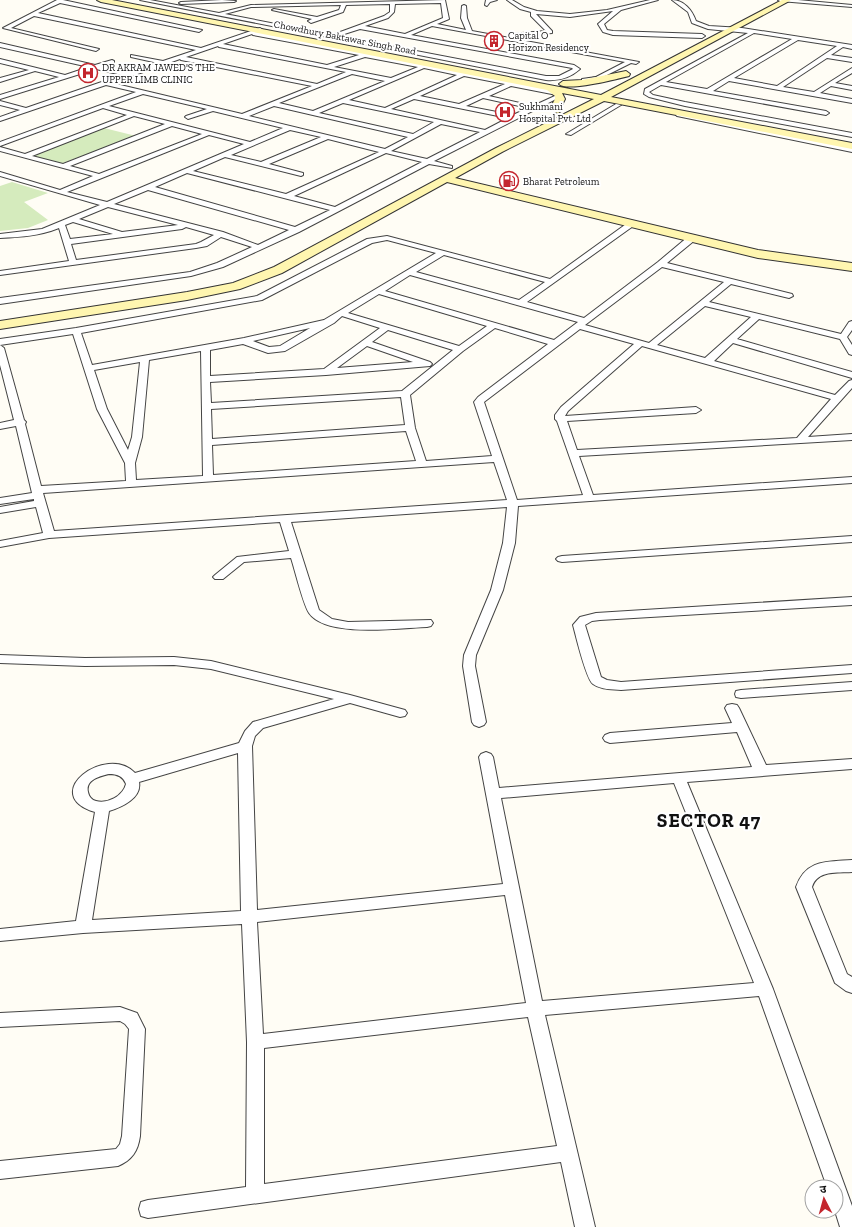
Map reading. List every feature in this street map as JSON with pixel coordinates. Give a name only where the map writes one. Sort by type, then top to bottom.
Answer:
[{"type":"main road","name":"Chowdhury Baktawar Singh Road","points":[[101,0],[467,72],[522,79],[598,93]]},
{"type":"main road","name":"Chowdhury Baktawar Singh Road","points":[[116,0],[152,3],[259,31],[321,40],[556,92],[598,93]]},
{"type":"main road","points":[[681,46],[773,0]]},
{"type":"main road","points":[[0,326],[179,297],[236,286],[278,270],[446,179],[566,108],[666,64],[786,0]]},
{"type":"main road","points":[[566,108],[598,93],[626,74],[646,64]]},
{"type":"main road","points":[[658,105],[644,97],[641,91],[661,75],[666,67],[666,64]]},
{"type":"main road","points":[[522,79],[576,84],[626,74]]},
{"type":"main road","points":[[556,92],[556,107],[631,106],[679,115],[699,116]]},
{"type":"main road","points":[[598,93],[852,144]]},
{"type":"main road","points":[[598,93],[699,116],[852,144]]},
{"type":"main road","points":[[318,235],[478,153],[492,151]]},
{"type":"main road","points":[[446,179],[772,257],[852,267]]},
{"type":"main road","points":[[0,334],[220,301],[246,295],[259,290],[358,240],[462,183]]},
{"type":"main road","points":[[353,217],[368,221]]},
{"type":"main road","points":[[0,316],[183,288],[227,278],[262,264]]},
{"type":"street","points":[[220,15],[251,6],[443,0],[446,18],[444,20]]},
{"type":"street","points":[[487,5],[488,1],[495,0]]},
{"type":"street","points":[[509,0],[522,8],[558,15],[609,8],[619,9],[656,0]]},
{"type":"street","points":[[625,1],[633,0],[637,5]]},
{"type":"street","points":[[674,0],[690,11],[694,22],[708,27],[733,29],[852,47]]},
{"type":"street","points":[[780,0],[811,1],[852,6]]},
{"type":"street","points":[[96,49],[6,28],[60,1],[198,30],[185,35]]},
{"type":"street","points":[[152,3],[234,1]]},
{"type":"street","points":[[321,40],[390,15],[392,12],[393,2]]},
{"type":"street","points":[[152,3],[334,36],[557,80],[586,80],[603,75],[633,62],[432,25]]},
{"type":"street","points":[[291,28],[341,11],[344,3]]},
{"type":"street","points":[[251,6],[319,19]]},
{"type":"street","points":[[464,6],[465,21],[470,32]]},
{"type":"street","points":[[522,8],[538,7]]},
{"type":"street","points":[[619,9],[601,24],[605,31],[613,33],[702,36]]},
{"type":"street","points":[[488,36],[550,32],[533,15],[533,11]]},
{"type":"street","points":[[34,14],[203,50]]},
{"type":"street","points":[[405,36],[444,20],[451,21]]},
{"type":"street","points":[[458,21],[465,21]]},
{"type":"street","points":[[360,27],[576,68],[557,80]]},
{"type":"street","points":[[0,119],[259,31],[422,67],[467,72],[510,84],[556,92]]},
{"type":"street","points":[[752,32],[647,90],[646,93],[658,98],[852,135]]},
{"type":"street","points":[[534,34],[551,47]]},
{"type":"street","points":[[151,47],[178,38]]},
{"type":"street","points":[[708,91],[796,38]]},
{"type":"street","points":[[418,53],[442,42]]},
{"type":"street","points":[[62,48],[76,44]]},
{"type":"street","points":[[0,45],[130,75]]},
{"type":"street","points":[[218,45],[391,80]]},
{"type":"street","points":[[778,88],[842,46]]},
{"type":"street","points":[[41,55],[55,51]]},
{"type":"street","points":[[327,67],[366,55]]},
{"type":"street","points":[[133,56],[165,63]]},
{"type":"street","points":[[827,56],[852,60]]},
{"type":"street","points":[[181,58],[319,86]]},
{"type":"street","points":[[0,61],[63,76]]},
{"type":"street","points":[[0,97],[63,76],[112,62]]},
{"type":"street","points":[[313,113],[422,67]]},
{"type":"street","points":[[0,80],[34,70]]},
{"type":"street","points":[[815,94],[852,70]]},
{"type":"street","points":[[243,116],[352,72]]},
{"type":"street","points":[[385,110],[467,72]]},
{"type":"street","points":[[603,75],[613,76]]},
{"type":"street","points":[[730,79],[849,101]]},
{"type":"street","points":[[106,83],[450,167]]},
{"type":"street","points":[[662,83],[826,113]]},
{"type":"street","points":[[460,106],[510,84]]},
{"type":"street","points":[[829,84],[852,88]]},
{"type":"street","points":[[0,144],[142,92]]},
{"type":"street","points":[[0,301],[191,274],[220,265],[296,230],[534,108],[556,92]]},
{"type":"street","points":[[414,96],[514,118]]},
{"type":"street","points":[[483,96],[534,108]]},
{"type":"street","points":[[344,101],[487,132]]},
{"type":"street","points":[[839,105],[849,101]]},
{"type":"street","points":[[0,103],[26,110]]},
{"type":"street","points":[[274,104],[414,136]]},
{"type":"street","points":[[104,106],[250,144]]},
{"type":"street","points":[[569,134],[618,106]]},
{"type":"street","points":[[188,117],[212,109]]},
{"type":"street","points":[[797,132],[833,109]]},
{"type":"street","points":[[25,156],[135,114]]},
{"type":"street","points":[[679,115],[852,150]]},
{"type":"street","points":[[288,196],[386,151],[440,122]]},
{"type":"street","points":[[64,166],[172,124]]},
{"type":"street","points":[[0,236],[35,233],[289,128]]},
{"type":"street","points":[[60,192],[208,133]]},
{"type":"street","points":[[263,164],[327,137]]},
{"type":"street","points":[[0,149],[99,176]]},
{"type":"street","points":[[223,155],[302,174]]},
{"type":"street","points":[[186,171],[336,209]]},
{"type":"street","points":[[0,174],[60,192],[220,234],[258,247]]},
{"type":"street","points":[[0,183],[14,178]]},
{"type":"street","points":[[147,187],[296,230]]},
{"type":"street","points":[[72,219],[124,235]]},
{"type":"street","points":[[61,223],[72,263]]},
{"type":"street","points":[[521,303],[632,224]]},
{"type":"street","points":[[66,242],[187,226]]},
{"type":"street","points":[[0,273],[196,246],[204,244],[220,234]]},
{"type":"street","points":[[0,342],[76,331],[266,296],[374,239],[387,238],[550,281]]},
{"type":"street","points":[[479,722],[469,666],[470,655],[497,590],[509,543],[513,503],[479,402],[661,264],[692,238]]},
{"type":"street","points":[[244,341],[268,350],[282,349],[380,292],[442,253]]},
{"type":"street","points":[[661,264],[789,296]]},
{"type":"street","points":[[411,273],[521,303],[651,346],[837,398]]},
{"type":"street","points":[[651,346],[730,281]]},
{"type":"street","points":[[380,292],[554,344]]},
{"type":"street","points":[[702,303],[843,337],[852,352]]},
{"type":"street","points":[[343,314],[460,349]]},
{"type":"street","points":[[708,361],[756,317]]},
{"type":"street","points":[[89,368],[244,341],[331,321]]},
{"type":"street","points":[[843,337],[852,324]]},
{"type":"street","points":[[206,406],[405,394],[460,349],[494,325]]},
{"type":"street","points":[[326,372],[387,327]]},
{"type":"street","points":[[76,331],[102,409],[130,463]]},
{"type":"street","points":[[731,340],[852,376]]},
{"type":"street","points":[[366,343],[426,364],[439,367]]},
{"type":"street","points":[[589,497],[560,415],[564,409],[641,343]]},
{"type":"street","points":[[0,348],[21,422],[38,496],[49,535]]},
{"type":"street","points":[[205,348],[208,479]]},
{"type":"street","points":[[132,484],[130,463],[137,437],[145,359]]},
{"type":"street","points":[[206,379],[426,364]]},
{"type":"street","points":[[802,439],[852,383]]},
{"type":"street","points":[[0,386],[10,385]]},
{"type":"street","points":[[405,394],[410,428],[422,464]]},
{"type":"street","points":[[560,418],[696,410]]},
{"type":"street","points":[[0,426],[21,422]]},
{"type":"street","points":[[207,442],[410,428]]},
{"type":"street","points":[[573,453],[852,437]]},
{"type":"street","points":[[0,500],[132,484],[497,459]]},
{"type":"street","points":[[0,544],[49,535],[852,480]]},
{"type":"street","points":[[0,510],[38,496]]},
{"type":"street","points":[[284,518],[314,612],[328,622],[348,626],[427,623]]},
{"type":"street","points":[[562,558],[852,539]]},
{"type":"street","points":[[219,577],[241,559],[296,554]]},
{"type":"street","points":[[852,601],[608,616],[588,618],[579,626],[595,679],[602,684],[607,685],[621,686],[852,669]]},
{"type":"street","points":[[0,659],[85,662],[174,660],[211,665],[350,699],[400,713]]},
{"type":"street","points":[[828,671],[838,687]]},
{"type":"street","points":[[741,694],[852,686]]},
{"type":"street","points":[[254,1194],[255,1042],[249,917],[245,746],[247,737],[252,729],[258,725],[350,699]]},
{"type":"street","points":[[732,708],[761,770]]},
{"type":"street","points":[[610,738],[741,727]]},
{"type":"street","points":[[132,779],[245,746]]},
{"type":"street","points":[[486,757],[510,889],[535,1009],[585,1227]]},
{"type":"street","points":[[493,794],[679,779],[761,770],[852,764]]},
{"type":"street","points":[[109,769],[123,771],[132,779],[133,784],[131,791],[125,798],[115,804],[103,806],[88,804],[80,796],[80,788],[84,780],[95,772],[109,769]]},
{"type":"street","points":[[679,779],[765,989],[833,1179]]},
{"type":"street","points":[[83,927],[103,806]]},
{"type":"street","points":[[852,866],[816,870],[810,873],[806,879],[804,887],[841,978],[852,986]]},
{"type":"street","points":[[0,935],[83,927],[249,917],[510,889]]},
{"type":"street","points":[[255,1042],[535,1009],[765,989]]},
{"type":"street","points":[[0,1020],[120,1014],[128,1015],[135,1021],[137,1029],[131,1136],[129,1146],[123,1155],[118,1157],[0,1170]]},
{"type":"street","points":[[148,1209],[567,1153]]},
{"type":"street","points":[[844,1210],[850,1227]]},
{"type":"green space","points":[[104,128],[136,136],[60,164],[29,156]]},
{"type":"green space","points":[[12,182],[48,193],[24,202],[48,220],[28,228],[0,231],[0,186]]},
{"type":"place","name":"Capital O Horizon Residency","points":[[494,41]]},
{"type":"place","name":"DR AKRAM JAWED'S THE UPPER LIMB CLINIC","points":[[88,73]]},
{"type":"place","name":"Sukhmani Hospital Pvt. Ltd","points":[[505,112]]},
{"type":"place","name":"Bharat Petroleum","points":[[509,181]]},
{"type":"district","name":"SECTOR 47","points":[[709,820]]}]
